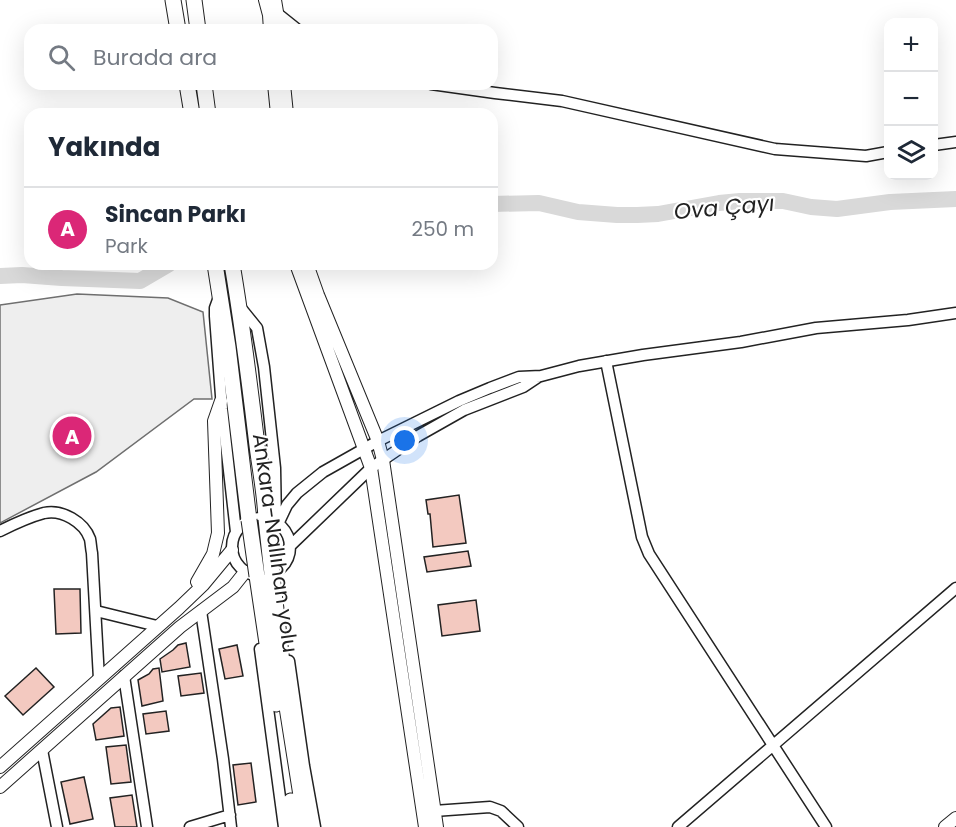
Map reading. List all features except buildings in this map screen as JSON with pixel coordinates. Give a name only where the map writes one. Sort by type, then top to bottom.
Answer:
[{"type":"highway","points":[[173,0],[177,24]]},
{"type":"highway","points":[[194,0],[197,24]]},
{"type":"highway","points":[[188,90],[191,108]]},
{"type":"highway","points":[[205,90],[207,108]]},
{"type":"highway","name":"Ankara-Nallıhan yolu","points":[[216,270],[249,520],[286,707],[306,827]]},
{"type":"highway","name":"Ankara-Nallıhan yolu","points":[[233,270],[240,307],[257,448],[266,501],[273,522],[261,573],[295,827]]},
{"type":"highway","points":[[247,504],[258,509],[266,501]]},
{"type":"main road","points":[[265,0],[270,24]]},
{"type":"main road","points":[[275,0],[279,24]]},
{"type":"main road","points":[[275,90],[276,108]]},
{"type":"main road","points":[[285,90],[286,108]]},
{"type":"main road","points":[[299,270],[371,468],[425,827]]},
{"type":"main road","points":[[309,270],[378,441],[383,460],[436,827]]},
{"type":"main road","points":[[184,603],[208,564],[216,544],[218,533],[213,421],[221,401]]},
{"type":"main road","points":[[0,767],[184,603],[203,585],[232,550]]},
{"type":"main road","points":[[0,787],[124,676],[201,611],[233,587],[261,573]]},
{"type":"main road","points":[[945,827],[956,818]]},
{"type":"street","points":[[278,14],[290,24]]},
{"type":"street","points":[[474,90],[562,100],[775,149],[866,156],[884,153]]},
{"type":"street","points":[[938,144],[956,142]]},
{"type":"street","points":[[219,292],[214,316],[236,532]]},
{"type":"street","points":[[240,307],[257,328],[264,367],[275,468],[273,522]]},
{"type":"street","points":[[273,522],[297,493],[323,472],[378,441],[490,388],[519,378],[541,376],[606,361],[741,342],[816,328],[908,320],[956,313]]},
{"type":"street","points":[[606,361],[642,537],[649,554],[826,827]]},
{"type":"street","points":[[289,547],[371,468],[418,436],[464,410],[523,387],[541,376]]},
{"type":"street","points":[[0,531],[45,513],[64,514],[84,528],[92,553],[99,679]]},
{"type":"street","points":[[261,573],[287,558],[289,547],[282,528],[262,519],[252,520],[236,532],[232,550],[236,562],[261,573],[284,624],[315,827]]},
{"type":"street","points":[[261,573],[284,827]]},
{"type":"street","points":[[678,827],[956,588]]},
{"type":"street","points":[[96,611],[157,626]]},
{"type":"street","points":[[190,827],[231,821],[224,759],[201,611]]},
{"type":"street","points":[[124,676],[147,827]]},
{"type":"street","points":[[42,750],[57,827]]},
{"type":"street","points":[[435,811],[490,807],[501,811],[518,827]]},
{"type":"shaded area","points":[[77,294],[168,298],[203,312],[212,399],[194,399],[96,472],[0,523],[0,305]]},
{"type":"waterway","name":"Ova Çayı","points":[[498,204],[539,203],[578,212],[637,215],[658,214],[740,201],[783,201],[811,207],[837,209],[890,202],[956,199]]},
{"type":"waterway","name":"Ova Çayı","points":[[0,276],[140,281],[159,270]]},
{"type":"place","name":"Sincan Parkı","points":[[72,436]]}]
